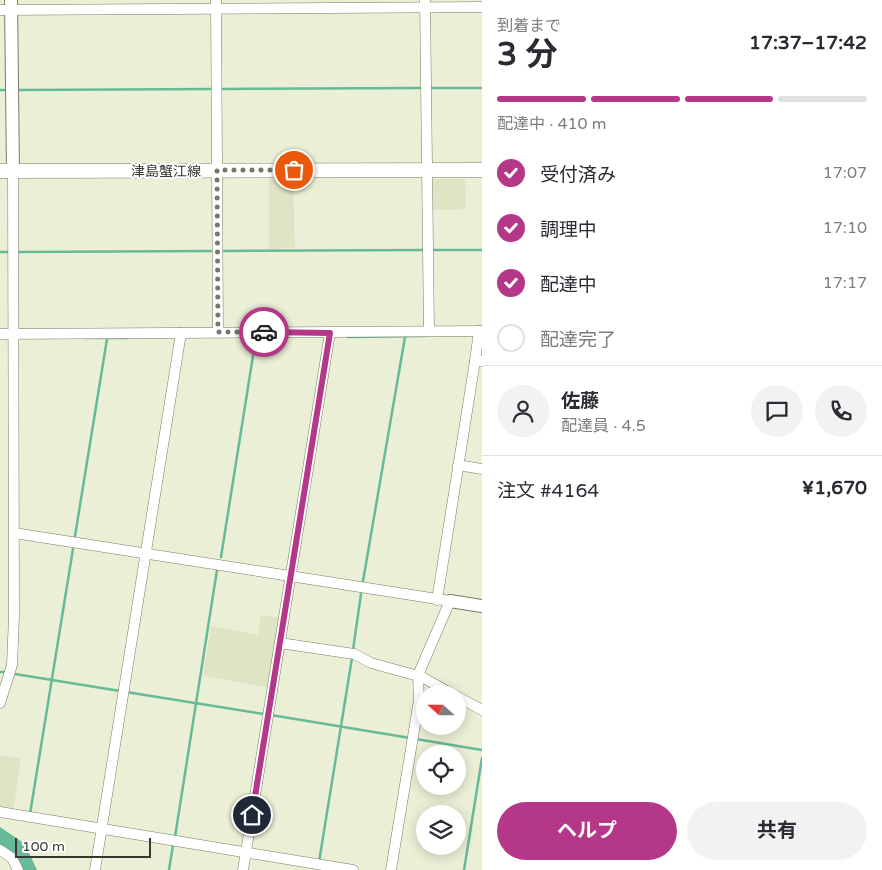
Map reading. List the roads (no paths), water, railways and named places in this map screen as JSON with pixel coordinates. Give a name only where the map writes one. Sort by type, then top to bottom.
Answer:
[{"type":"main road","name":"津島蟹江線","points":[[6,171],[482,170]]},
{"type":"street","points":[[216,4],[218,332]]},
{"type":"street","points":[[425,4],[429,331]]},
{"type":"street","points":[[0,703],[12,664],[13,643],[13,334],[6,171],[8,6],[425,4],[482,7]]},
{"type":"street","points":[[0,334],[181,336],[218,332],[329,336],[429,331],[479,333],[478,361],[458,465],[437,600]]},
{"type":"street","points":[[95,870],[181,336]]},
{"type":"street","points":[[243,870],[329,336]]},
{"type":"street","points":[[458,465],[482,469]]},
{"type":"street","points":[[14,533],[482,606]]},
{"type":"street","points":[[391,870],[419,700],[418,675],[450,602]]},
{"type":"street","points":[[280,643],[354,654],[372,663],[418,675],[436,685]]},
{"type":"street","points":[[466,701],[482,710]]},
{"type":"street","points":[[0,812],[353,870]]},
{"type":"street","points":[[0,850],[12,858],[18,870]]},
{"type":"waterway","points":[[221,89],[420,88]]},
{"type":"waterway","points":[[431,88],[482,88]]},
{"type":"waterway","points":[[19,90],[213,89]]},
{"type":"waterway","points":[[222,251],[424,250]]},
{"type":"waterway","points":[[432,250],[482,250]]},
{"type":"waterway","points":[[17,252],[212,251]]},
{"type":"waterway","points":[[0,252],[8,252]]},
{"type":"waterway","points":[[348,337],[425,336]]},
{"type":"waterway","points":[[221,557],[256,337]]},
{"type":"waterway","points":[[363,581],[405,337]]},
{"type":"waterway","points":[[83,338],[128,338]]},
{"type":"waterway","points":[[75,536],[107,339]]},
{"type":"waterway","points":[[30,814],[73,549]]},
{"type":"waterway","points":[[175,837],[217,570]]},
{"type":"waterway","points":[[353,650],[361,594]]},
{"type":"waterway","points":[[319,862],[352,658]]},
{"type":"waterway","points":[[15,674],[120,691]]},
{"type":"waterway","points":[[126,692],[264,714]]},
{"type":"waterway","points":[[271,715],[410,738]]},
{"type":"waterway","points":[[416,739],[482,750]]},
{"type":"waterway","points":[[464,870],[482,758]]},
{"type":"waterway","points":[[169,870],[173,845]]}]
